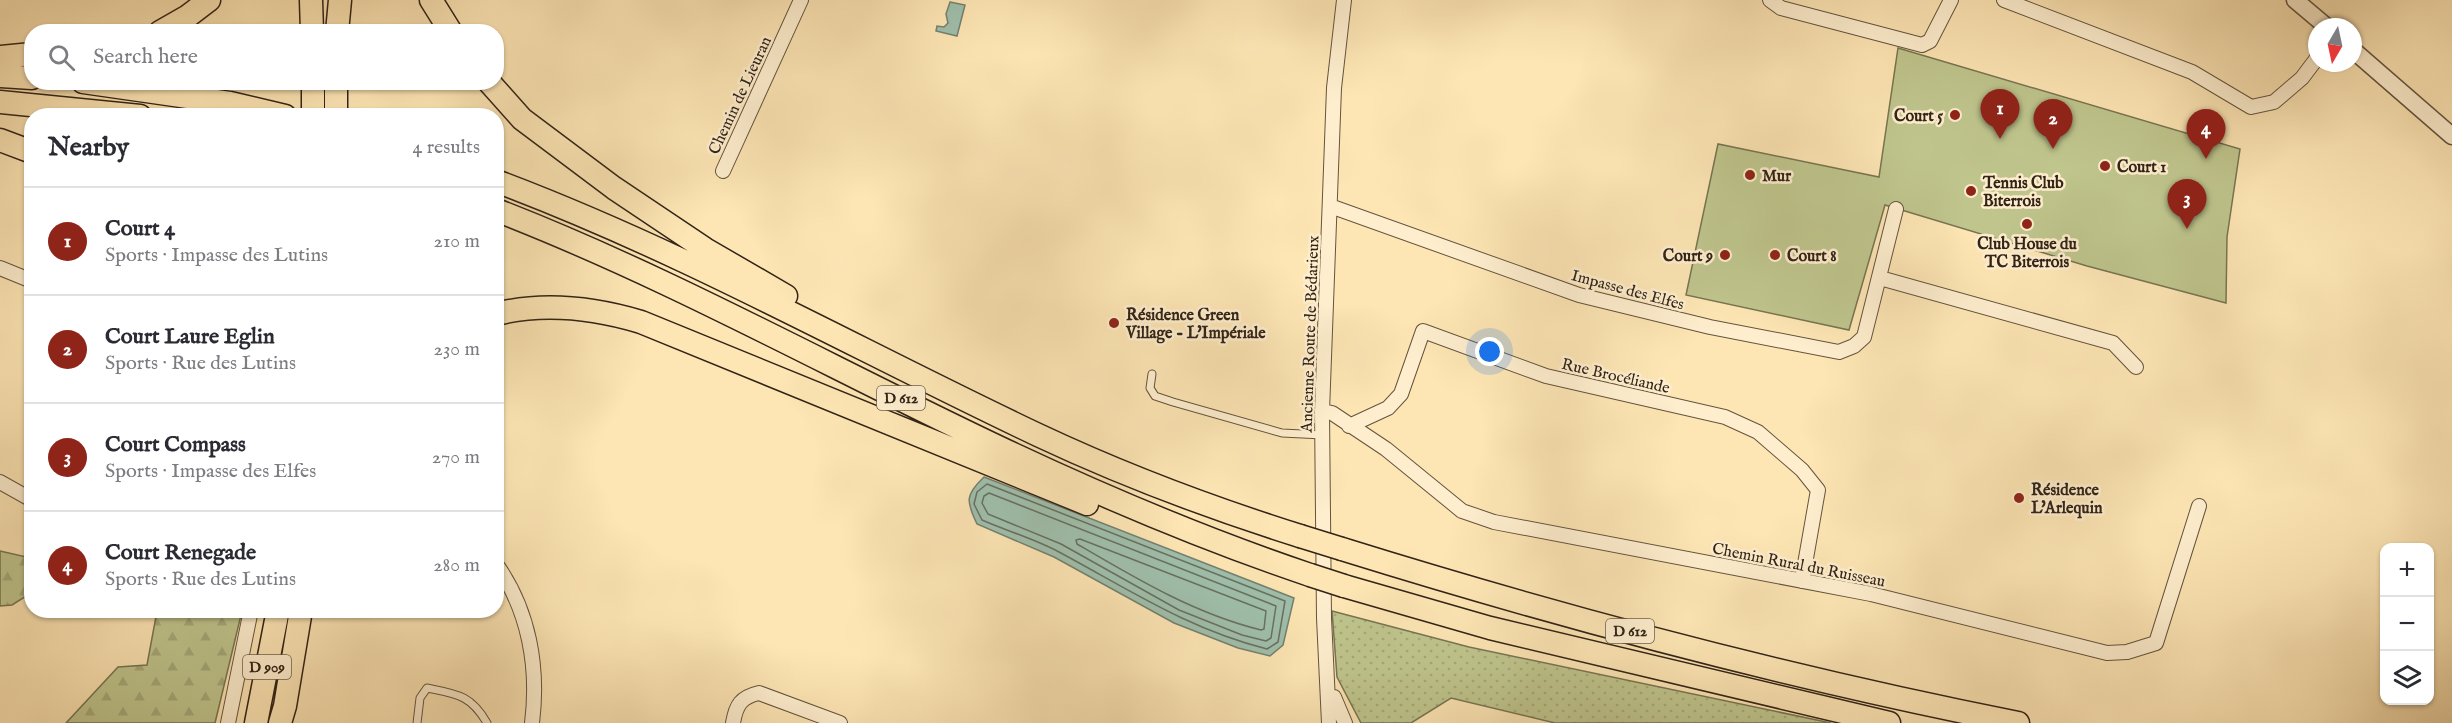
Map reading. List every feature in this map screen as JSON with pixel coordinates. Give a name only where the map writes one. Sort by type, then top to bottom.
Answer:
[{"type":"main road","points":[[174,24],[209,0]]},
{"type":"main road","points":[[311,0],[312,24]]},
{"type":"main road","points":[[338,24],[340,0]]},
{"type":"main road","points":[[431,0],[446,24]]},
{"type":"main road","points":[[0,57],[24,55]]},
{"type":"main road","points":[[0,76],[24,78]]},
{"type":"main road","points":[[139,90],[251,108]]},
{"type":"main road","points":[[313,90],[313,108]]},
{"type":"main road","points":[[336,90],[336,108]]},
{"type":"main road","points":[[496,90],[522,119],[614,188],[752,278],[855,336],[904,371]]},
{"type":"main road","points":[[0,102],[60,108]]},
{"type":"main road","points":[[0,140],[24,149]]},
{"type":"main road","name":"D 612","points":[[504,184],[652,248],[1040,436],[1146,482],[1300,536],[1474,589],[1789,673],[1921,704],[2018,723]]},
{"type":"main road","name":"D 612","points":[[504,213],[652,277],[1063,477],[1280,565],[1490,628],[1889,723]]},
{"type":"main road","points":[[504,312],[514,309],[557,307],[620,316],[641,322],[1190,546],[1280,565]]},
{"type":"main road","name":"D 909","points":[[256,723],[276,618]]},
{"type":"main road","name":"D 909","points":[[280,723],[300,618]]},
{"type":"street","name":"Chemin de Lieuran","points":[[723,171],[801,0]]},
{"type":"street","name":"Ancienne Route de Bédarieux","points":[[1329,723],[1322,411],[1334,88],[1344,0]]},
{"type":"street","points":[[1770,0],[1781,8],[1922,45],[1930,40],[1951,0]]},
{"type":"street","points":[[2004,0],[2192,72],[2251,107],[2274,102],[2308,70]]},
{"type":"street","points":[[2295,0],[2316,18]]},
{"type":"street","points":[[2362,58],[2452,136]]},
{"type":"street","name":"Impasse des Elfes","points":[[1330,206],[1579,295],[1710,327],[1839,352],[1854,346],[1864,337],[1896,209]]},
{"type":"street","points":[[0,268],[24,278]]},
{"type":"street","points":[[1880,278],[2113,344],[2136,367]]},
{"type":"street","name":"Rue Brocéliande","points":[[1348,426],[1388,408],[1401,394],[1423,331],[1546,376],[1725,417],[1758,432],[1802,470],[1818,490],[1802,581]]},
{"type":"street","name":"Chemin Rural du Ruisseau","points":[[1322,411],[1332,413],[1348,426],[1386,449],[1462,511],[1494,522],[1871,594],[2106,653],[2127,652],[2146,648],[2156,643],[2199,506]]},
{"type":"street","points":[[0,482],[24,496]]},
{"type":"street","points":[[504,576],[516,595],[533,654],[535,695],[532,723]]},
{"type":"street","points":[[228,723],[249,618]]},
{"type":"street","name":"Ancienne Route de Bédarieux","points":[[1327,669],[1336,707],[1345,723]]},
{"type":"street","points":[[733,723],[740,701],[747,696],[759,693],[840,723]]},
{"type":"lane","points":[[1152,374],[1150,388],[1155,396],[1282,433],[1323,435]]},
{"type":"lane","points":[[417,723],[420,698],[428,688],[456,693],[477,705],[487,723]]},
{"type":"green space","name":"Tennis Club Biterrois","points":[[1898,48],[2240,149],[2227,237],[2226,303],[2087,266],[1885,205],[1849,330],[1686,295],[1718,144],[1879,177]]},
{"type":"green space","points":[[0,551],[24,556],[24,597],[12,605],[0,606]]},
{"type":"green space","points":[[1332,611],[1469,647],[1831,723],[1555,723],[1451,698],[1411,723],[1361,723],[1337,677]]},
{"type":"green space","points":[[156,618],[240,618],[215,723],[66,723],[118,667],[147,665]]},
{"type":"water","points":[[950,2],[965,5],[957,36],[936,31],[937,26],[944,27],[948,23],[946,14]]},
{"type":"water","points":[[984,477],[1294,598],[1283,645],[1270,656],[1238,648],[1174,623],[1054,557],[977,524],[969,499],[973,489]]},
{"type":"place","name":"Court 5","points":[[1955,115]]},
{"type":"place","name":"Court 4","points":[[2000,139]]},
{"type":"place","name":"Court Laure Eglin","points":[[2053,149]]},
{"type":"place","name":"Court Renegade","points":[[2206,159]]},
{"type":"place","name":"Court 1","points":[[2105,166]]},
{"type":"place","name":"Mur","points":[[1750,175]]},
{"type":"place","name":"Tennis Club Biterrois","points":[[1971,191]]},
{"type":"place","name":"Club House du TC Biterrois","points":[[2027,224]]},
{"type":"place","name":"Court Compass","points":[[2187,229]]},
{"type":"place","name":"Court 9","points":[[1725,255]]},
{"type":"place","name":"Court 8","points":[[1775,255]]},
{"type":"place","name":"Résidence Green Village - L'Impériale","points":[[1114,323]]},
{"type":"place","name":"Résidence L'Arlequin","points":[[2019,498]]}]
